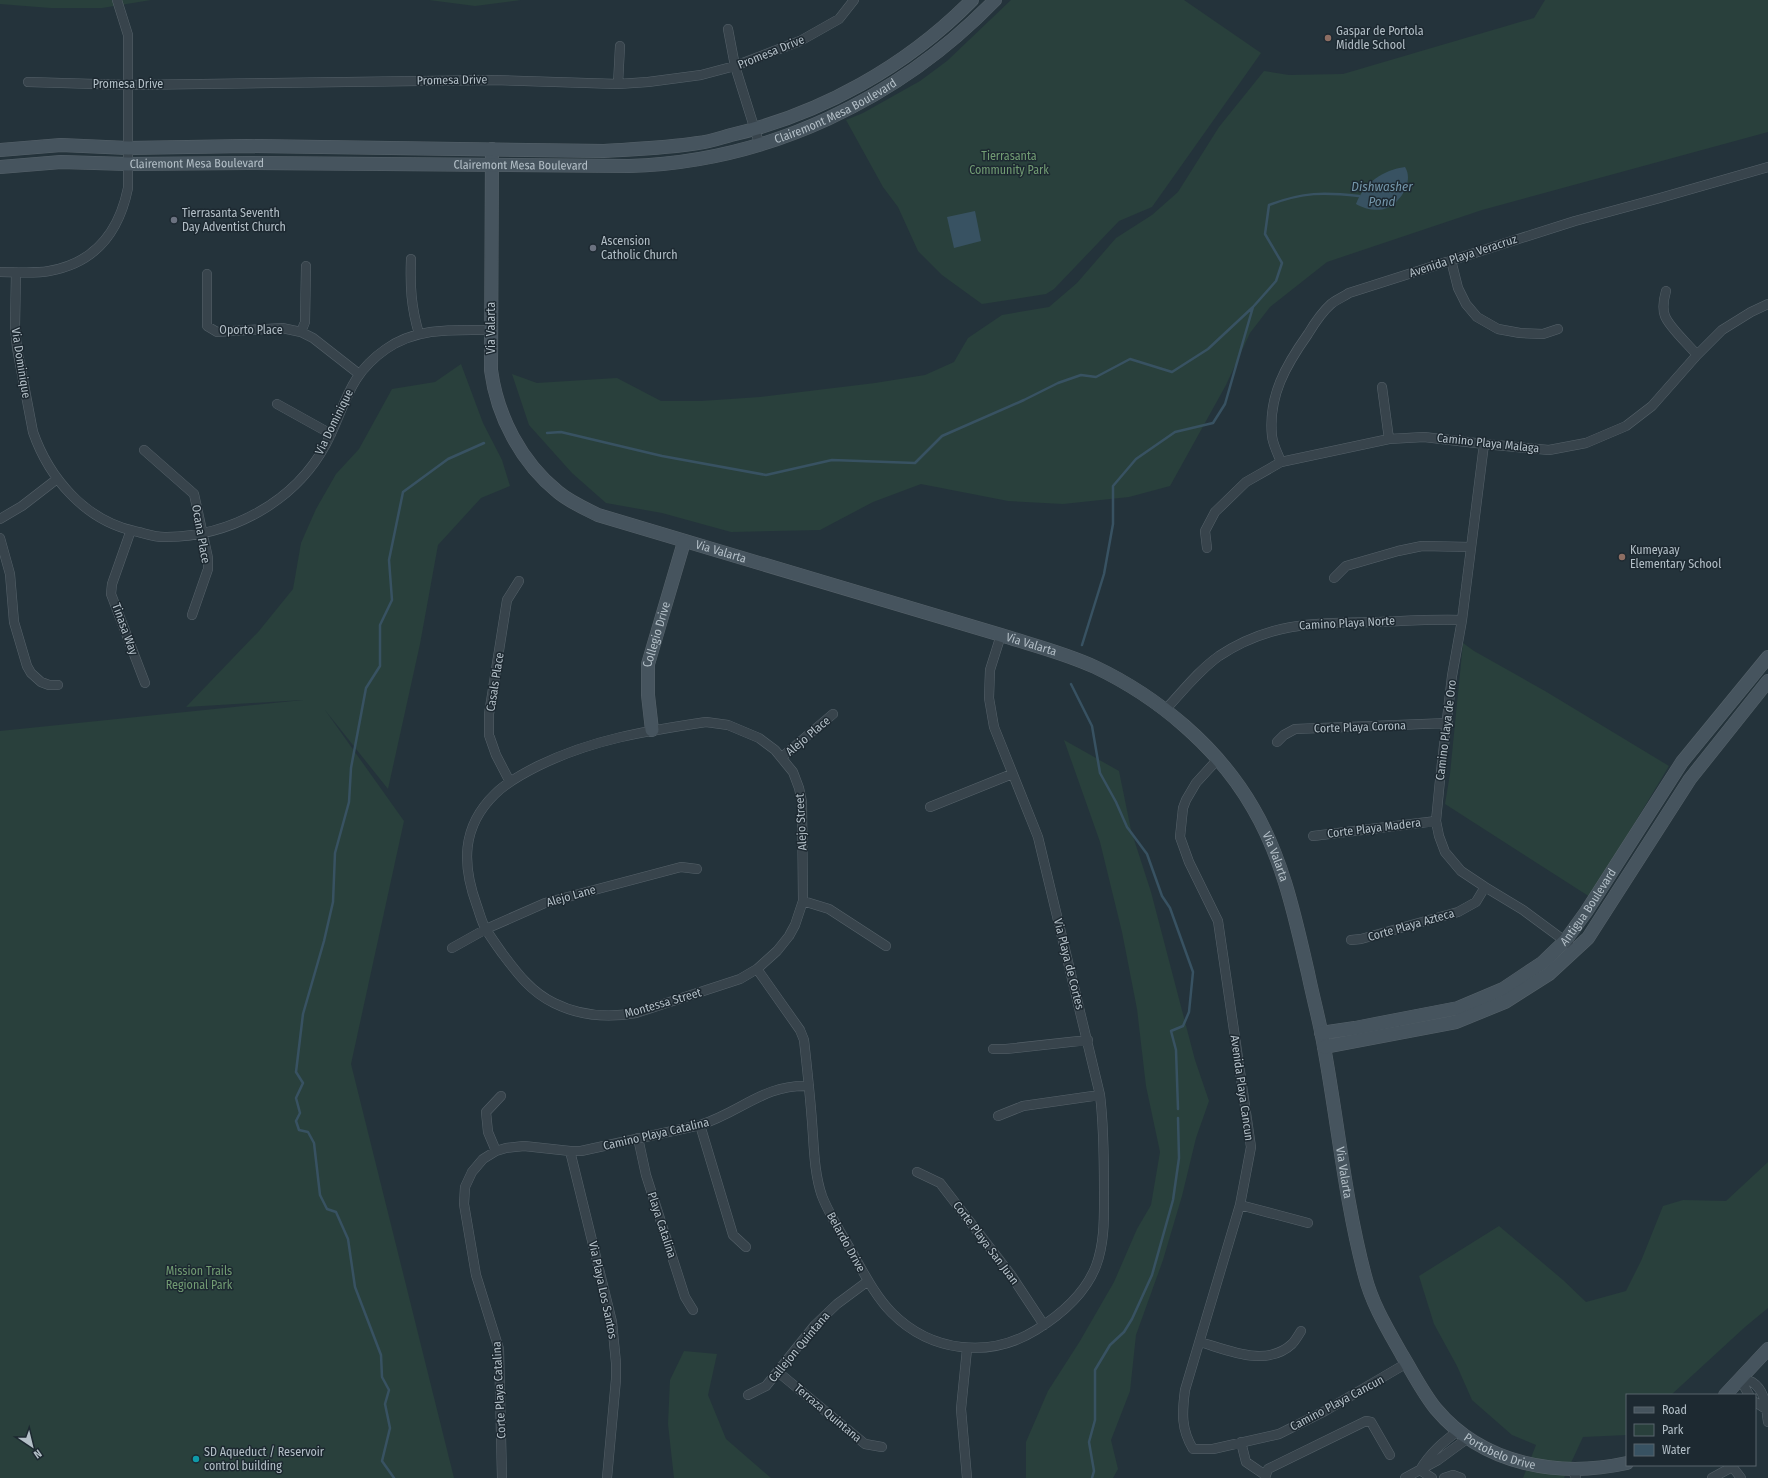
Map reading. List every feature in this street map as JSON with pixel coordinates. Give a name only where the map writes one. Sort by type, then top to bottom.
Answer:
[{"type":"main road","name":"Clairemont Mesa Boulevard","points":[[0,150],[61,145],[128,148],[247,146],[604,151],[699,143],[755,130],[824,103],[862,83],[911,52],[972,0]]},
{"type":"main road","name":"Clairemont Mesa Boulevard","points":[[0,167],[61,162],[128,164],[247,163],[647,166],[701,158],[760,146],[832,118],[871,98],[921,66],[974,22],[995,0]]},
{"type":"main road","points":[[901,79],[899,75],[902,63],[911,52]]},
{"type":"main road","name":"Via Valarta","points":[[492,149],[490,330],[491,370],[494,390],[506,427],[535,469],[557,491],[573,503],[598,515],[684,542],[1058,652],[1093,666],[1132,686],[1166,710],[1197,738],[1243,792],[1255,811],[1276,857],[1290,895],[1324,1047],[1342,1164],[1366,1278],[1376,1307],[1407,1363]]},
{"type":"main road","name":"Collegio Drive","points":[[652,730],[648,695],[648,664],[684,542]]},
{"type":"main road","name":"Antigua Boulevard","points":[[1321,1033],[1458,1008],[1517,981],[1542,963],[1565,941],[1607,880],[1682,762],[1768,657]]},
{"type":"main road","points":[[1756,670],[1760,682],[1759,691]]},
{"type":"main road","name":"Antigua Boulevard","points":[[1324,1047],[1456,1022],[1505,1002],[1535,984],[1575,951],[1588,938],[1683,790],[1768,681]]},
{"type":"main road","points":[[1674,775],[1677,783],[1683,790]]},
{"type":"main road","points":[[1726,1394],[1768,1349]]},
{"type":"main road","name":"Portobelo Drive","points":[[1407,1363],[1435,1408],[1478,1446],[1530,1467],[1573,1476],[1626,1463]]},
{"type":"street","points":[[0,272],[48,271],[66,267],[86,258],[110,236],[124,208],[128,188],[128,35],[117,0]]},
{"type":"street","name":"Promesa Drive","points":[[28,82],[129,85],[494,80],[618,84],[648,82],[701,75],[735,66],[800,41],[839,19],[854,0]]},
{"type":"street","points":[[728,29],[735,66],[760,146]]},
{"type":"street","points":[[618,84],[620,46]]},
{"type":"street","name":"Avenida Playa Veracruz","points":[[1281,462],[1272,438],[1274,404],[1280,380],[1290,359],[1323,314],[1331,304],[1349,293],[1575,220],[1660,198],[1768,166]]},
{"type":"street","points":[[411,259],[410,292],[414,317],[419,334]]},
{"type":"street","points":[[1451,260],[1458,288],[1466,304],[1477,317],[1498,329],[1520,333],[1543,334],[1558,328]]},
{"type":"street","points":[[301,332],[304,322],[306,266]]},
{"type":"street","name":"Via Dominique","points":[[16,272],[15,327],[17,348],[33,432],[37,444],[62,486],[87,510],[110,522],[131,530],[165,538],[202,534],[243,521],[279,499],[309,469],[331,434],[351,386],[359,374],[371,361],[386,349],[400,341],[435,330],[490,330]]},
{"type":"street","name":"Oporto Place","points":[[207,274],[207,326],[217,332],[282,328],[301,332],[313,338],[359,374]]},
{"type":"street","points":[[1666,291],[1663,300],[1664,316],[1697,355]]},
{"type":"street","name":"Camino Playa Malaga","points":[[1207,548],[1205,531],[1216,512],[1246,482],[1281,462],[1389,439],[1424,437],[1549,450],[1586,443],[1626,426],[1652,406],[1697,355],[1722,330],[1751,312],[1768,304]]},
{"type":"street","points":[[1382,387],[1389,439]]},
{"type":"street","points":[[277,404],[331,434]]},
{"type":"street","name":"Camino Playa de Oro","points":[[1484,444],[1462,620],[1452,676],[1436,821],[1439,836],[1445,852],[1461,871],[1485,888],[1523,910],[1565,941],[1575,951]]},
{"type":"street","name":"Ocana Place","points":[[144,450],[194,494],[208,558],[208,569],[192,615]]},
{"type":"street","points":[[0,519],[22,506],[57,479]]},
{"type":"street","name":"Tinasa Way","points":[[131,530],[112,584],[111,594],[144,683]]},
{"type":"street","points":[[0,538],[10,574],[14,622],[27,666],[31,673],[42,682],[49,685],[58,685]]},
{"type":"street","points":[[1334,578],[1346,566],[1398,551],[1422,546],[1471,547]]},
{"type":"street","name":"Casals Place","points":[[510,782],[496,756],[489,735],[489,714],[508,600],[519,580]]},
{"type":"street","name":"Camino Playa Norte","points":[[1166,710],[1209,664],[1236,646],[1266,633],[1306,624],[1462,620]]},
{"type":"street","name":"Via Playa de Cortes","points":[[1001,635],[990,670],[988,698],[994,727],[1038,837],[1100,1095],[1104,1130],[1104,1219],[1102,1246],[1088,1283],[1077,1298]]},
{"type":"street","name":"Alejo Place","points":[[782,758],[833,714]]},
{"type":"street","name":"Alejo Street","points":[[652,730],[706,722],[728,725],[759,738],[782,758],[797,781],[802,802],[803,901],[789,936],[777,951],[757,969]]},
{"type":"street","name":"Corte Playa Corona","points":[[1277,742],[1284,735],[1295,729],[1448,723]]},
{"type":"street","name":"Montessa Street","points":[[652,730],[619,736],[561,755],[510,782],[494,795],[481,811],[471,830],[466,858],[468,880],[486,930],[515,971],[528,986],[553,1003],[584,1014],[620,1016],[636,1013],[740,979],[757,969]]},
{"type":"street","name":"Avenida Playa Cancun","points":[[1193,1450],[1186,1437],[1183,1426],[1185,1390],[1240,1205],[1251,1147],[1218,921],[1189,862],[1180,837],[1182,814],[1186,800],[1196,784],[1217,760]]},
{"type":"street","points":[[930,807],[1012,774]]},
{"type":"street","name":"Corte Playa Madera","points":[[1313,836],[1436,821]]},
{"type":"street","name":"Alejo Lane","points":[[452,948],[486,930],[545,903],[572,894],[681,867],[697,869]]},
{"type":"street","name":"Corte Playa Azteca","points":[[1351,940],[1361,939],[1458,912],[1476,902],[1485,888]]},
{"type":"street","points":[[803,901],[829,909],[886,946]]},
{"type":"street","name":"Belardo Drive","points":[[757,969],[800,1030],[804,1040],[816,1170],[822,1196],[868,1281],[891,1312],[911,1330],[948,1345],[967,1349],[1001,1345],[1028,1335],[1068,1307],[1077,1298]]},
{"type":"street","points":[[992,1049],[1006,1049],[1088,1040]]},
{"type":"street","name":"Camino Playa Catalina","points":[[496,1151],[524,1146],[570,1152],[581,1151],[700,1125],[716,1120],[770,1091],[797,1086],[809,1086]]},
{"type":"street","points":[[998,1116],[1023,1106],[1100,1095]]},
{"type":"street","points":[[496,1151],[488,1132],[486,1112],[501,1096]]},
{"type":"street","points":[[700,1125],[733,1235],[746,1247]]},
{"type":"street","name":"Playa Catalina","points":[[638,1138],[646,1175],[685,1297],[693,1310]]},
{"type":"street","name":"Corte Playa Catalina","points":[[496,1151],[483,1159],[472,1172],[465,1187],[464,1204],[476,1275],[495,1331],[499,1349],[502,1478]]},
{"type":"street","name":"Via Playa Los Santos","points":[[570,1152],[612,1322],[616,1379],[607,1478]]},
{"type":"street","name":"Corte Playa San Juan","points":[[917,1172],[940,1183],[1011,1275],[1044,1325]]},
{"type":"street","points":[[1240,1205],[1308,1223]]},
{"type":"street","name":"Callejon Quintana","points":[[748,1395],[766,1386],[820,1320],[837,1304],[868,1281]]},
{"type":"street","points":[[1200,1342],[1247,1356],[1265,1356],[1283,1350],[1292,1344],[1301,1332]]},
{"type":"street","points":[[967,1349],[961,1409],[967,1478]]},
{"type":"street","name":"Camino Playa Cancun","points":[[1193,1450],[1212,1449],[1279,1434],[1325,1411],[1407,1363]]},
{"type":"street","name":"Terraza Quintana","points":[[778,1372],[865,1444],[882,1447]]},
{"type":"street","points":[[1740,1379],[1748,1394]]},
{"type":"street","points":[[1740,1379],[1752,1382],[1758,1388],[1766,1402],[1768,1422]]},
{"type":"street","points":[[1756,1403],[1766,1409]]},
{"type":"street","points":[[1241,1442],[1246,1462],[1265,1476],[1268,1469],[1366,1421],[1371,1422],[1376,1428],[1390,1455]]},
{"type":"street","points":[[1405,1478],[1438,1460],[1463,1434]]},
{"type":"street","points":[[1712,1478],[1732,1466],[1741,1478]]},
{"type":"street","points":[[1420,1470],[1432,1478]]},
{"type":"street","points":[[1444,1478],[1452,1476],[1461,1478]]},
{"type":"green space","points":[[0,0],[151,0],[102,8],[51,8],[0,4]]},
{"type":"green space","points":[[429,0],[521,0],[475,6]]},
{"type":"green space","name":"Tierrasanta Community Park","points":[[1011,0],[1184,0],[1261,53],[1152,207],[1119,221],[1054,289],[1046,294],[982,304],[942,275],[918,251],[898,207],[883,187],[846,120],[863,113],[920,81],[947,61]]},
{"type":"green space","points":[[1545,0],[1768,0],[1768,132],[1482,210],[1327,262],[1270,307],[1250,333],[1226,385],[1170,486],[1129,497],[1063,504],[1008,501],[921,484],[873,502],[820,530],[731,532],[662,513],[606,503],[572,473],[529,425],[512,374],[537,383],[617,378],[661,401],[701,401],[760,397],[875,383],[925,375],[954,362],[968,338],[1002,315],[1049,307],[1077,283],[1116,238],[1152,215],[1178,192],[1219,127],[1264,71],[1289,75],[1343,74],[1534,18]]},
{"type":"green space","name":"Mission Trails Regional Park","points":[[461,364],[483,423],[502,460],[510,486],[481,498],[438,545],[420,644],[388,789],[325,710],[404,821],[351,1064],[454,1478],[0,1478],[0,731],[303,700],[186,707],[259,631],[293,589],[301,543],[316,509],[336,474],[359,449],[392,389],[435,382]]},
{"type":"green space","points":[[1463,643],[1474,651],[1545,691],[1669,766],[1590,897],[1445,804],[1450,774]]},
{"type":"green space","points":[[1064,740],[1119,771],[1131,830],[1151,892],[1195,1060],[1209,1101],[1196,1138],[1182,1196],[1163,1260],[1136,1335],[1130,1391],[1111,1440],[1118,1469],[1113,1478],[1026,1478],[1026,1442],[1048,1391],[1080,1341],[1114,1282],[1137,1229],[1151,1205],[1160,1152],[1146,1086],[1137,1009],[1122,932],[1100,842]]},
{"type":"green space","points":[[1768,1162],[1768,1308],[1745,1327],[1672,1394],[1626,1394],[1626,1435],[1583,1437],[1564,1478],[1523,1478],[1536,1445],[1512,1435],[1472,1400],[1457,1366],[1434,1324],[1419,1276],[1499,1226],[1563,1280],[1586,1302],[1626,1291],[1641,1261],[1663,1206],[1683,1200],[1726,1201]]},
{"type":"green space","points":[[684,1351],[717,1354],[708,1395],[726,1439],[771,1478],[674,1478],[668,1424],[670,1380]]},
{"type":"water","name":"Dishwasher Pond","points":[[1405,167],[1408,178],[1407,185],[1401,196],[1392,205],[1387,208],[1375,210],[1367,209],[1356,204],[1364,190],[1375,179],[1389,171]]},
{"type":"water","points":[[975,211],[981,241],[954,248],[947,217]]},
{"type":"waterway","points":[[547,433],[561,432],[662,456],[766,475],[832,460],[915,463],[942,436],[1024,400],[1058,383],[1081,375],[1096,377],[1130,359],[1172,372],[1208,349],[1253,307],[1276,281],[1282,263],[1265,234],[1269,205],[1303,195],[1335,194],[1359,196]]},
{"type":"waterway","points":[[1082,645],[1104,574],[1113,524],[1113,486],[1136,459],[1175,432],[1213,423],[1225,404],[1253,307]]},
{"type":"waterway","points":[[394,1478],[382,1461],[390,1428],[385,1404],[389,1390],[382,1377],[381,1355],[355,1287],[348,1239],[336,1212],[327,1209],[320,1195],[314,1143],[308,1132],[299,1130],[296,1121],[300,1113],[296,1098],[303,1083],[296,1072],[303,1014],[324,941],[333,902],[335,853],[349,802],[351,768],[366,688],[380,666],[380,625],[392,600],[389,560],[403,492],[448,459],[484,443]]},
{"type":"waterway","points":[[1071,684],[1092,726],[1100,773],[1116,802],[1127,827],[1147,854],[1162,896],[1170,908],[1193,972],[1189,1012],[1183,1026],[1171,1031],[1176,1050],[1178,1109]]},
{"type":"waterway","points":[[1092,1478],[1094,1471],[1089,1442],[1095,1420],[1095,1370],[1110,1345],[1124,1332],[1132,1319],[1152,1275],[1173,1200],[1179,1158],[1178,1118]]},
{"type":"place","name":"Gaspar de Portola Middle School","points":[[1328,38]]},
{"type":"place","name":"Tierrasanta Seventh Day Adventist Church","points":[[174,220]]},
{"type":"place","name":"Ascension Catholic Church","points":[[593,248]]},
{"type":"place","name":"Kumeyaay Elementary School","points":[[1622,557]]},
{"type":"place","name":"SD Aqueduct / Reservoir control building","points":[[196,1459]]}]
